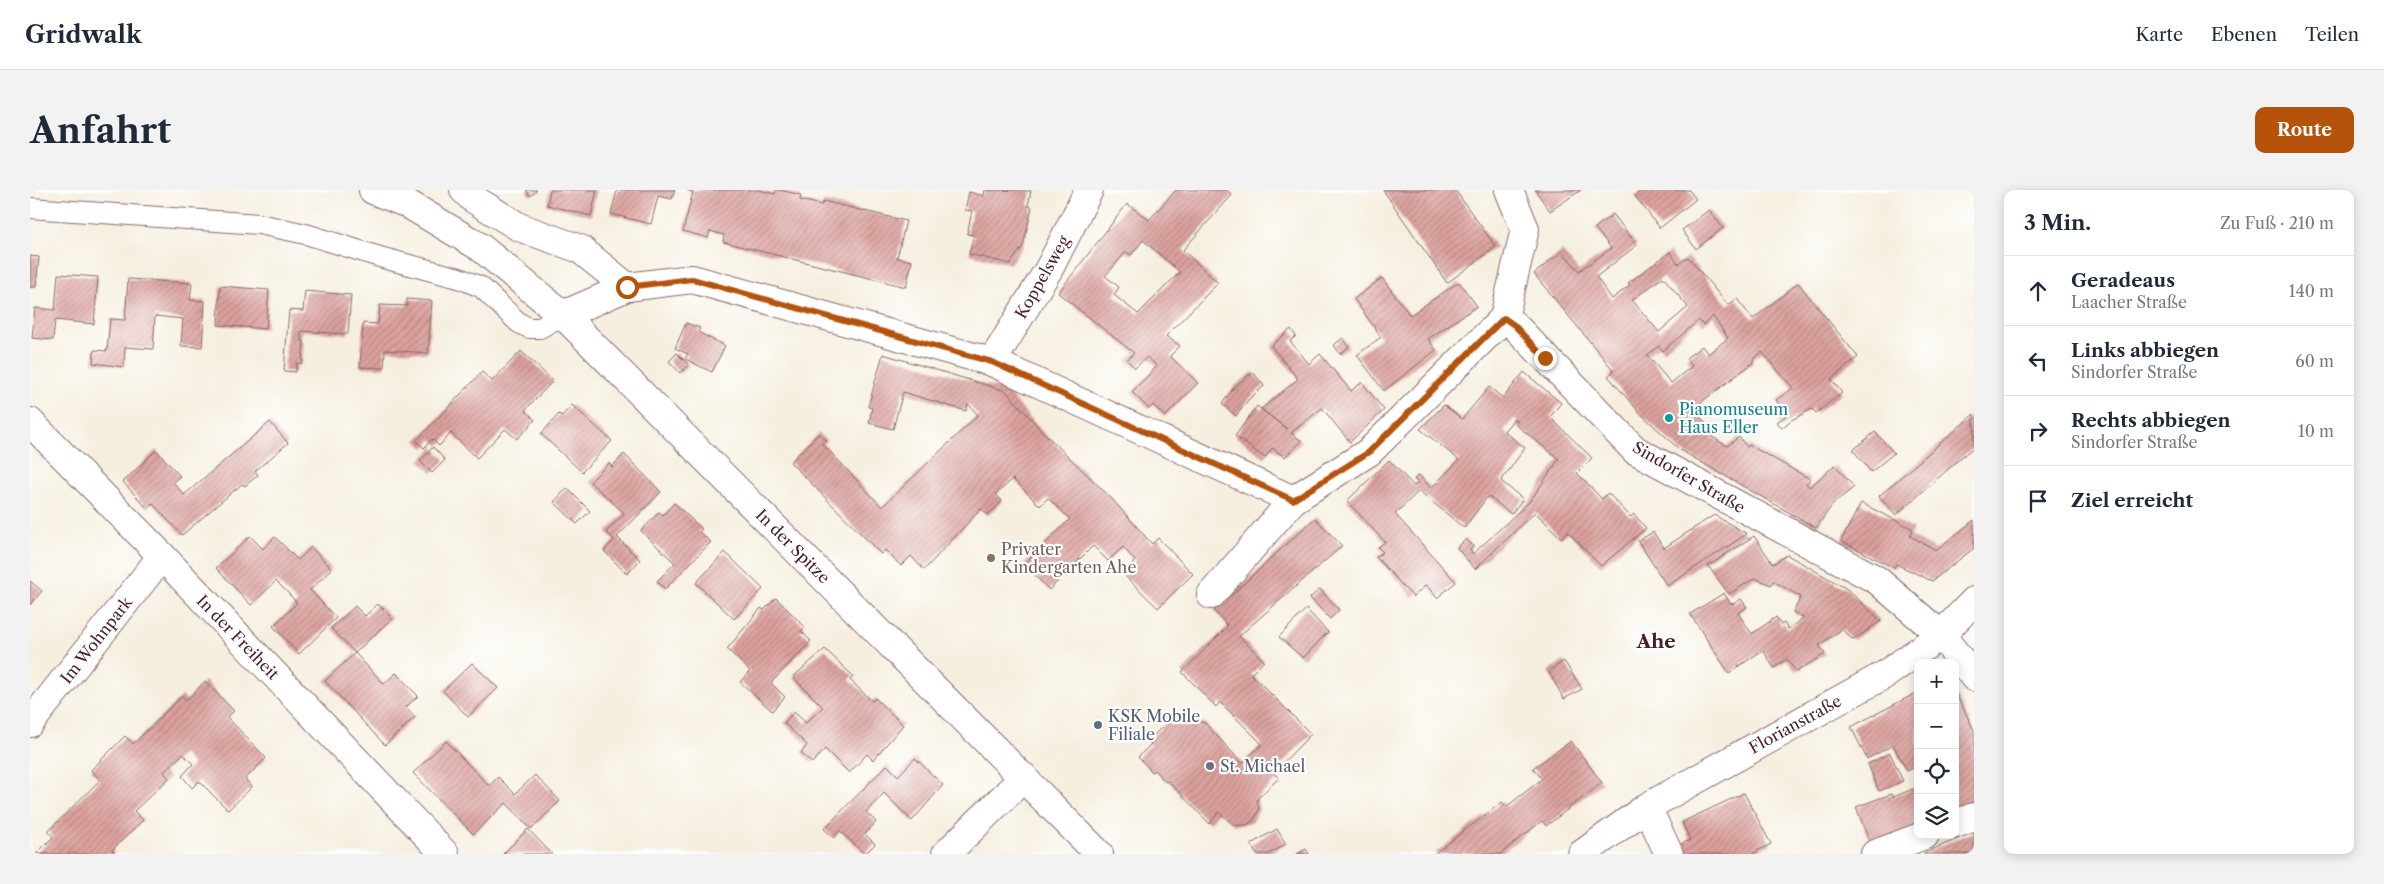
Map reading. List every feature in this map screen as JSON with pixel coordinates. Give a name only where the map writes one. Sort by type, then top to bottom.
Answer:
[{"type":"street","name":"In der Spitze","points":[[373,190],[408,204],[480,246],[563,315],[1099,854]]},
{"type":"street","points":[[464,190],[472,198],[519,227],[580,249],[627,287]]},
{"type":"street","name":"Koppelsweg","points":[[992,362],[1050,267],[1089,190]]},
{"type":"street","points":[[1211,595],[1293,500],[1369,452],[1504,318],[1525,229],[1509,190]]},
{"type":"street","points":[[563,315],[627,287],[692,279],[992,362],[1293,500]]},
{"type":"street","name":"Sindorfer Straße","points":[[1504,318],[1514,325],[1635,450],[1877,580],[1941,635],[1974,677]]},
{"type":"street","name":"In der Freiheit","points":[[30,422],[162,556],[445,854]]},
{"type":"street","name":"Im Wohnpark","points":[[30,724],[162,556]]},
{"type":"street","name":"Florianstraße","points":[[1582,854],[1647,807],[1886,674],[1941,635],[1974,601]]},
{"type":"street","points":[[946,854],[1024,777]]},
{"type":"street","points":[[1647,807],[1669,854]]},
{"type":"street","points":[[1959,823],[1974,817]]},
{"type":"street","points":[[1875,854],[1914,839]]},
{"type":"lane","points":[[30,208],[250,223],[297,232],[466,281],[480,287],[519,323],[529,328],[540,328],[563,315]]},
{"type":"building","points":[[526,190],[537,190],[530,196]]},
{"type":"building","points":[[550,190],[597,190],[591,216],[547,205]]},
{"type":"building","points":[[617,190],[675,190],[672,199],[658,196],[651,224],[611,214]]},
{"type":"building","points":[[686,190],[759,190],[775,194],[776,190],[780,190],[801,195],[800,200],[822,205],[823,201],[906,221],[897,258],[912,261],[906,287],[723,242],[724,235],[710,231],[708,238],[683,231],[693,192]]},
{"type":"building","points":[[985,190],[1031,191],[1028,206],[1032,207],[1023,246],[1010,264],[969,254],[974,235],[967,234],[972,211],[965,210],[969,192],[984,196]]},
{"type":"building","points":[[1176,190],[1227,190],[1232,195],[1183,250],[1218,283],[1166,336],[1180,346],[1170,356],[1198,383],[1165,417],[1153,405],[1149,409],[1132,392],[1157,366],[1147,357],[1135,368],[1127,360],[1134,353],[1058,293],[1127,204],[1149,220]],"holes":[[[1143,240],[1180,272],[1138,314],[1114,295],[1119,287],[1105,276],[1126,252],[1131,255]]]},
{"type":"building","points":[[1383,190],[1455,190],[1496,247],[1447,283]]},
{"type":"building","points":[[1535,190],[1581,190],[1550,211]]},
{"type":"building","points":[[1642,190],[1689,190],[1696,199],[1660,228],[1635,196]]},
{"type":"building","points":[[1709,210],[1723,228],[1696,249],[1682,230]]},
{"type":"building","points":[[1613,214],[1637,245],[1596,277],[1612,299],[1630,285],[1628,283],[1670,252],[1678,264],[1688,257],[1728,305],[1737,299],[1753,319],[1798,283],[1858,357],[1831,379],[1842,393],[1816,413],[1812,409],[1790,421],[1782,428],[1777,422],[1787,415],[1776,400],[1793,388],[1762,352],[1753,359],[1753,363],[1692,409],[1707,424],[1701,430],[1727,446],[1739,437],[1747,447],[1749,445],[1810,479],[1806,484],[1810,487],[1835,465],[1854,487],[1833,504],[1816,528],[1680,450],[1640,413],[1608,376],[1614,371],[1534,274],[1562,251],[1579,271],[1611,248],[1595,228]],"holes":[[[1663,277],[1688,307],[1659,332],[1632,300]],[[1713,316],[1728,338],[1708,354],[1702,346],[1686,358],[1692,366],[1671,383],[1647,355],[1659,346],[1663,351],[1699,320],[1703,325]]]},
{"type":"building","points":[[30,256],[39,257],[36,287],[30,287]]},
{"type":"building","points":[[58,274],[98,277],[94,324],[55,320],[53,340],[32,338],[35,308],[55,310]]},
{"type":"building","points":[[1382,278],[1410,315],[1459,282],[1477,306],[1428,339],[1436,350],[1384,391],[1357,355],[1381,337],[1354,299]]},
{"type":"building","points":[[128,279],[192,283],[190,300],[205,301],[202,347],[181,346],[183,319],[155,316],[153,349],[125,347],[124,367],[93,363],[94,350],[107,351],[110,319],[125,320]]},
{"type":"building","points":[[220,286],[269,290],[266,329],[218,325]]},
{"type":"building","points":[[305,291],[351,295],[348,334],[301,331],[301,340],[304,341],[302,364],[297,363],[296,372],[284,371],[289,310],[303,311]]},
{"type":"building","points":[[407,299],[432,301],[428,353],[385,350],[384,368],[360,367],[363,323],[378,324],[380,305],[407,306]]},
{"type":"building","points":[[686,323],[700,328],[698,332],[725,346],[712,372],[685,359],[688,354],[675,348]]},
{"type":"building","points":[[1291,329],[1296,336],[1290,341],[1309,364],[1320,354],[1351,391],[1362,382],[1384,410],[1350,442],[1322,408],[1291,433],[1302,441],[1285,457],[1272,448],[1265,458],[1235,436],[1257,406],[1287,429],[1261,409],[1298,379],[1271,346]]},
{"type":"building","points":[[1343,338],[1349,347],[1340,354],[1334,345]]},
{"type":"building","points":[[521,351],[553,381],[525,410],[535,420],[517,439],[505,429],[477,458],[451,433],[439,446],[432,439],[424,448],[416,441],[482,372],[492,381]]},
{"type":"building","points":[[677,353],[689,365],[680,373],[669,361]]},
{"type":"building","points":[[883,354],[1006,391],[1042,431],[1111,498],[1152,544],[1158,538],[1193,574],[1158,608],[1123,574],[1135,561],[1123,547],[1108,561],[1093,546],[1049,590],[1024,564],[1070,519],[1048,498],[1040,506],[1013,479],[996,494],[1002,501],[988,515],[981,509],[924,570],[911,556],[901,566],[885,550],[881,554],[790,462],[819,433],[827,441],[823,444],[882,507],[978,415],[968,404],[966,411],[903,392],[893,429],[869,423],[872,408],[868,407]]},
{"type":"building","points":[[1253,372],[1264,386],[1249,399],[1236,416],[1222,404],[1234,387]]},
{"type":"building","points":[[1524,372],[1561,403],[1550,417],[1592,458],[1577,473],[1602,499],[1608,493],[1631,517],[1634,514],[1646,528],[1601,566],[1568,532],[1561,538],[1535,512],[1475,569],[1457,548],[1466,539],[1473,546],[1470,550],[1473,554],[1530,501],[1559,459],[1515,424],[1518,421],[1514,419],[1504,431],[1525,448],[1501,481],[1523,499],[1511,514],[1488,496],[1464,528],[1419,491],[1395,514],[1456,582],[1437,598],[1426,585],[1413,597],[1376,557],[1383,552],[1378,547],[1385,542],[1347,501],[1389,460],[1414,486],[1418,483],[1414,479],[1419,475],[1431,488],[1459,460],[1420,429],[1444,405],[1462,419],[1489,387],[1503,398]]},
{"type":"building","points":[[572,405],[612,441],[582,472],[541,434],[559,414],[562,416]]},
{"type":"building","points":[[1974,414],[1974,452],[1971,449],[1896,515],[1879,496]]},
{"type":"building","points":[[270,422],[288,443],[255,471],[258,475],[245,486],[242,484],[182,535],[152,503],[147,508],[123,482],[156,450],[180,476],[173,482],[184,495]]},
{"type":"building","points":[[1875,432],[1894,453],[1871,472],[1853,450]]},
{"type":"building","points":[[433,447],[445,460],[432,473],[420,461]]},
{"type":"building","points":[[624,454],[661,492],[617,537],[640,560],[627,574],[604,551],[614,540],[606,532],[624,513],[590,482],[609,463],[612,467]]},
{"type":"building","points":[[567,488],[590,511],[577,524],[554,502]]},
{"type":"building","points":[[674,503],[702,529],[699,532],[711,542],[665,589],[657,581],[675,563],[641,531],[659,512],[663,515]]},
{"type":"building","points":[[1861,503],[1913,529],[1910,536],[1936,550],[1974,520],[1974,548],[1932,581],[1896,564],[1894,568],[1841,541]]},
{"type":"building","points":[[1714,515],[1747,534],[1667,586],[1638,541],[1653,532],[1664,548]]},
{"type":"building","points":[[1315,518],[1342,546],[1239,636],[1264,661],[1251,674],[1311,734],[1273,773],[1279,778],[1257,799],[1259,810],[1253,821],[1246,825],[1234,825],[1219,812],[1210,824],[1168,781],[1166,782],[1154,770],[1152,772],[1138,757],[1151,744],[1148,741],[1174,715],[1178,720],[1184,712],[1191,713],[1202,723],[1204,722],[1242,763],[1262,744],[1220,702],[1216,707],[1182,672],[1228,626],[1214,611]]},
{"type":"building","points":[[250,536],[263,549],[275,537],[298,560],[311,547],[332,569],[310,590],[336,618],[299,654],[273,626],[297,603],[287,592],[276,581],[251,605],[216,568]]},
{"type":"building","points":[[1754,536],[1773,564],[1787,555],[1847,589],[1881,621],[1853,640],[1842,629],[1819,645],[1825,654],[1796,672],[1787,659],[1774,668],[1763,650],[1729,673],[1690,614],[1724,593],[1730,603],[1733,604],[1741,599],[1747,607],[1738,613],[1752,634],[1776,617],[1781,625],[1784,623],[1788,629],[1804,618],[1793,612],[1801,597],[1773,581],[1771,585],[1755,578],[1729,594],[1708,566]]},
{"type":"building","points":[[725,552],[763,589],[734,619],[696,583]]},
{"type":"building","points":[[30,581],[42,591],[30,605]]},
{"type":"building","points":[[1320,589],[1339,610],[1330,619],[1310,598]]},
{"type":"building","points":[[776,598],[805,627],[801,631],[811,641],[771,683],[785,697],[772,711],[740,682],[750,671],[727,649],[761,608],[764,610]]},
{"type":"building","points":[[378,604],[392,618],[355,653],[331,628],[355,606],[365,616]]},
{"type":"building","points":[[1306,609],[1328,632],[1303,658],[1279,637]]},
{"type":"building","points":[[825,649],[853,676],[850,680],[872,701],[875,698],[903,725],[873,760],[867,754],[849,773],[825,749],[812,763],[801,753],[807,745],[784,723],[794,712],[806,723],[823,707],[793,677]]},
{"type":"building","points":[[355,653],[384,684],[396,673],[418,696],[406,707],[415,717],[385,745],[325,681]]},
{"type":"building","points":[[1564,661],[1582,689],[1564,699],[1548,671]]},
{"type":"building","points":[[472,663],[498,688],[468,717],[443,691]]},
{"type":"building","points":[[205,681],[234,711],[227,717],[266,758],[245,779],[252,787],[228,810],[199,781],[192,788],[182,776],[193,764],[183,754],[164,772],[169,778],[134,811],[143,820],[112,850],[115,854],[36,854],[53,837],[48,831],[100,780],[91,770],[125,736],[133,744],[182,696],[187,700]]},
{"type":"building","points":[[1914,694],[1914,768],[1907,771],[1893,745],[1867,759],[1851,727]]},
{"type":"building","points":[[1959,700],[1974,730],[1974,804],[1959,810]]},
{"type":"building","points":[[446,741],[489,786],[498,777],[515,794],[535,775],[560,801],[531,829],[506,803],[473,834],[413,773]]},
{"type":"building","points":[[1571,741],[1602,783],[1546,826],[1542,821],[1500,854],[1434,854],[1502,802],[1506,807],[1542,779],[1533,768]]},
{"type":"building","points":[[1890,753],[1903,781],[1879,791],[1868,764]]},
{"type":"building","points":[[915,758],[943,785],[912,821],[884,793],[866,812],[876,822],[865,834],[875,844],[865,854],[840,831],[834,838],[824,829],[887,765],[898,776]]},
{"type":"building","points":[[1914,789],[1914,829],[1871,845],[1856,807],[1891,794],[1893,797]]},
{"type":"building","points":[[1744,793],[1771,844],[1752,854],[1680,854],[1677,846],[1690,840],[1682,822]]},
{"type":"building","points":[[528,829],[552,854],[503,854]]},
{"type":"building","points":[[1277,829],[1286,844],[1269,854],[1256,854],[1251,844]]},
{"type":"building","points":[[1974,832],[1974,854],[1924,854],[1924,853]]},
{"type":"building","points":[[1306,849],[1309,854],[1297,854]]},
{"type":"place","name":"Pianomuseum Haus Eller","points":[[1669,418]]},
{"type":"place","name":"Privater Kindergarten Ahe","points":[[991,558]]},
{"type":"place","name":"KSK Mobile Filiale","points":[[1098,725]]},
{"type":"place","name":"St. Michael","points":[[1210,766]]},
{"type":"district","name":"Ahe","points":[[1656,641]]},
{"type":"route","points":[[627,287],[692,279],[992,362],[1293,500],[1369,452],[1504,318],[1514,325],[1545,358]]}]
